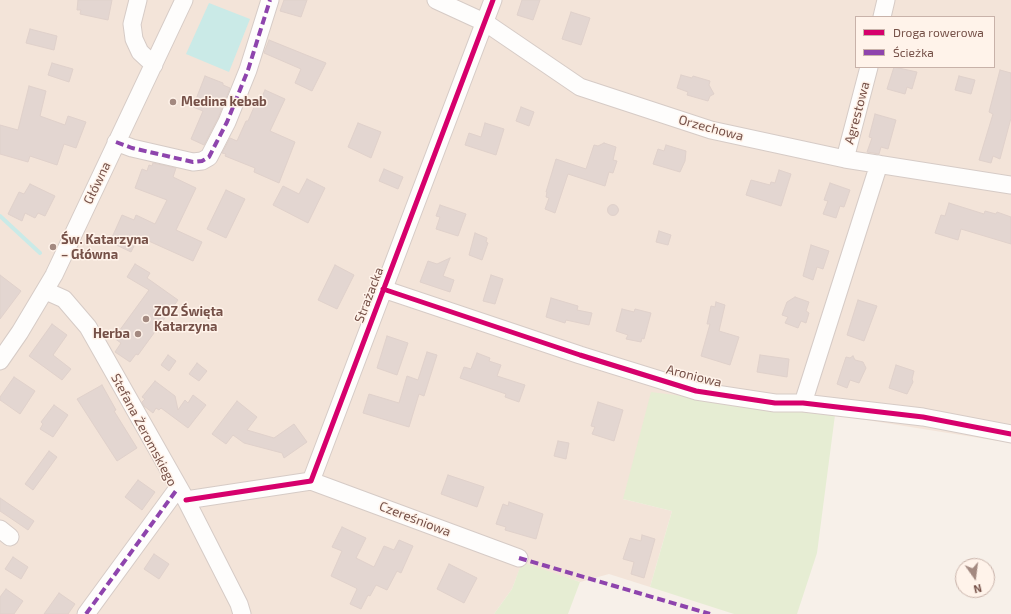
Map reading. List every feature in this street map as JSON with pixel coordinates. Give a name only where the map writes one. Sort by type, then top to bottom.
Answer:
[{"type":"street","points":[[138,0],[132,24],[134,39],[140,52],[154,65]]},
{"type":"street","name":"Główna","points":[[0,361],[46,291],[184,0]]},
{"type":"street","points":[[116,142],[132,148],[193,162],[202,161],[209,157],[227,122],[248,70],[270,0]]},
{"type":"street","name":"Orzechowa","points":[[436,0],[486,23],[580,87],[711,130],[845,159],[1011,185]]},
{"type":"street","name":"Strażacka","points":[[311,480],[486,23],[493,0]]},
{"type":"street","points":[[882,16],[886,0]]},
{"type":"street","name":"Agrestowa","points":[[845,159],[869,68]]},
{"type":"street","points":[[802,403],[879,164]]},
{"type":"street","name":"Aroniowa","points":[[383,289],[580,355],[696,391],[775,403],[802,403],[924,417],[1011,434]]},
{"type":"street","name":"Stefana Żeromskiego","points":[[46,291],[64,299],[88,328],[182,494],[86,614]]},
{"type":"street","points":[[242,614],[239,604],[182,494],[311,480]]},
{"type":"street","name":"Czereśniowa","points":[[311,480],[519,558]]},
{"type":"shaded area","points":[[0,0],[1011,0],[1011,443],[835,415],[623,499],[672,511],[650,587],[609,574],[580,582],[522,563],[512,589],[494,614],[0,614]]},
{"type":"green space","points":[[651,392],[835,415],[817,553],[797,614],[734,614],[650,587],[672,511],[623,499]]},
{"type":"green space","points":[[522,562],[580,582],[568,614],[494,614],[512,589]]},
{"type":"water","points":[[209,3],[250,19],[229,72],[186,54]]},
{"type":"building","points":[[78,0],[112,0],[108,20],[80,14],[81,10],[77,10]]},
{"type":"building","points":[[284,0],[307,0],[301,17],[280,11]]},
{"type":"building","points":[[522,0],[540,0],[533,20],[517,15]]},
{"type":"building","points":[[571,12],[590,18],[581,45],[562,39]]},
{"type":"building","points":[[30,29],[57,36],[54,50],[26,43]]},
{"type":"building","points":[[269,40],[326,63],[312,91],[295,83],[301,69],[264,53]]},
{"type":"building","points":[[52,63],[73,69],[69,82],[48,75]]},
{"type":"building","points":[[894,68],[917,72],[912,89],[907,87],[905,94],[887,89]]},
{"type":"building","points":[[1000,70],[1011,73],[1011,118],[1000,159],[993,156],[991,163],[979,160],[993,114],[989,112]]},
{"type":"building","points":[[681,75],[692,78],[693,76],[710,81],[709,85],[714,94],[710,96],[708,101],[687,95],[688,92],[677,88]]},
{"type":"building","points":[[205,76],[223,83],[223,85],[230,88],[218,118],[204,145],[191,139],[203,111],[193,107]]},
{"type":"building","points":[[959,76],[975,80],[971,94],[955,90]]},
{"type":"building","points":[[29,86],[46,91],[40,116],[65,125],[68,116],[86,122],[76,148],[64,144],[57,165],[30,156],[28,162],[0,154],[0,125],[18,130]]},
{"type":"building","points":[[265,90],[285,99],[270,131],[295,142],[279,183],[254,172],[255,168],[225,156],[226,154],[222,153],[230,138],[237,141],[258,98],[261,99]]},
{"type":"building","points":[[521,107],[534,112],[529,126],[516,121]]},
{"type":"building","points":[[875,114],[896,120],[888,149],[881,147],[879,154],[867,152],[872,138],[869,137]]},
{"type":"building","points":[[358,123],[381,132],[371,158],[348,147]]},
{"type":"building","points":[[485,123],[504,129],[496,155],[465,145],[469,133],[481,137]]},
{"type":"building","points":[[604,143],[616,147],[613,160],[617,161],[613,173],[609,172],[605,186],[568,174],[555,213],[545,209],[549,198],[546,197],[546,192],[556,159],[586,169],[594,145],[598,146]]},
{"type":"building","points":[[666,145],[686,151],[685,161],[680,172],[653,164],[658,149],[664,151]]},
{"type":"building","points":[[153,163],[176,168],[173,177],[196,188],[176,230],[202,242],[193,261],[142,238],[141,242],[137,240],[131,252],[110,242],[122,215],[134,220],[136,215],[155,224],[167,200],[135,188],[142,169],[147,171],[149,165],[152,166]]},
{"type":"building","points":[[384,169],[403,177],[398,189],[379,181]]},
{"type":"building","points":[[779,170],[791,174],[781,206],[746,195],[751,180],[770,185],[771,182],[775,183]]},
{"type":"building","points":[[307,179],[325,188],[308,223],[273,205],[283,186],[299,194]]},
{"type":"building","points":[[830,183],[850,190],[844,207],[840,206],[836,218],[823,214],[828,201],[824,200]]},
{"type":"building","points":[[30,184],[55,196],[45,216],[38,213],[35,218],[25,213],[22,221],[8,214],[19,192],[24,194]]},
{"type":"building","points":[[226,190],[245,199],[226,238],[207,229]]},
{"type":"building","points":[[949,203],[984,214],[985,211],[996,214],[997,212],[1011,217],[1011,244],[961,229],[958,240],[935,233],[941,215],[945,216]]},
{"type":"building","points":[[613,204],[617,206],[619,210],[617,214],[613,216],[609,214],[607,210],[609,206]]},
{"type":"building","points":[[440,205],[466,214],[458,236],[436,229],[440,217],[436,216]]},
{"type":"building","points":[[659,231],[671,235],[668,245],[656,242]]},
{"type":"building","points":[[475,233],[487,238],[486,242],[488,243],[482,260],[469,255]]},
{"type":"building","points":[[811,245],[829,251],[823,269],[817,267],[813,280],[803,276]]},
{"type":"building","points":[[450,258],[443,276],[454,280],[450,292],[420,282],[428,261],[437,264]]},
{"type":"building","name":"ZOZ Święta Katarzyna","points":[[135,264],[150,273],[147,278],[178,300],[138,355],[136,354],[130,362],[115,352],[121,343],[114,338],[149,290],[127,277]]},
{"type":"building","points":[[335,265],[354,275],[337,309],[318,300]]},
{"type":"building","points":[[0,275],[21,291],[0,319]]},
{"type":"building","points":[[491,275],[503,279],[495,304],[483,301]]},
{"type":"building","points":[[795,297],[809,302],[806,311],[809,313],[806,323],[801,321],[798,328],[785,323],[788,317],[782,315],[787,302]]},
{"type":"building","points":[[551,298],[578,306],[577,310],[592,313],[589,325],[566,320],[565,323],[546,317]]},
{"type":"building","points":[[858,300],[877,306],[864,341],[847,335]]},
{"type":"building","points":[[716,302],[725,305],[719,331],[739,337],[730,365],[701,356],[710,324],[707,324],[711,306],[715,307]]},
{"type":"building","points":[[622,309],[634,312],[635,309],[651,313],[644,339],[642,338],[641,342],[626,339],[628,335],[616,331]]},
{"type":"building","points":[[52,324],[67,335],[53,355],[71,369],[62,380],[29,356]]},
{"type":"building","points":[[387,336],[408,343],[397,375],[377,368]]},
{"type":"building","points":[[427,352],[437,355],[424,396],[419,394],[409,427],[363,413],[369,394],[399,403],[407,376],[418,380]]},
{"type":"building","points":[[477,353],[490,358],[489,361],[501,365],[497,376],[525,385],[519,402],[505,397],[506,394],[460,378],[464,367],[471,369]]},
{"type":"building","points":[[168,355],[176,361],[169,371],[161,365]]},
{"type":"building","points":[[760,355],[789,359],[787,377],[757,372]]},
{"type":"building","points":[[853,356],[855,360],[863,362],[866,368],[859,383],[850,380],[847,388],[837,384],[846,357],[850,358]]},
{"type":"building","points":[[197,363],[207,371],[199,381],[189,374]]},
{"type":"building","points":[[896,365],[914,371],[912,379],[913,382],[907,394],[889,388]]},
{"type":"building","points":[[14,377],[35,391],[20,414],[0,400],[0,397]]},
{"type":"building","points":[[155,381],[175,396],[178,410],[185,400],[188,403],[193,395],[206,405],[188,428],[161,408],[159,410],[156,408],[153,413],[144,406],[142,402],[145,399],[142,397]]},
{"type":"building","points":[[102,385],[116,410],[114,411],[137,448],[117,461],[77,399]]},
{"type":"building","points":[[237,401],[257,417],[247,430],[274,438],[294,424],[307,442],[284,458],[282,453],[244,443],[233,435],[226,444],[212,434]]},
{"type":"building","points":[[598,402],[623,410],[614,441],[592,434],[595,427],[591,426]]},
{"type":"building","points":[[54,405],[68,415],[53,437],[40,429],[43,424],[41,422]]},
{"type":"building","points":[[558,441],[569,443],[566,459],[554,456]]},
{"type":"building","points":[[49,451],[57,457],[33,490],[25,484]]},
{"type":"building","points":[[448,475],[484,487],[477,507],[441,494]]},
{"type":"building","points":[[138,480],[155,492],[142,510],[125,497]]},
{"type":"building","points":[[0,498],[34,521],[28,530],[0,511]]},
{"type":"building","points":[[509,502],[543,514],[536,539],[505,530],[506,527],[496,524],[503,504],[508,506]]},
{"type":"building","points":[[342,527],[366,538],[356,558],[374,567],[384,546],[394,550],[399,540],[413,546],[401,573],[397,571],[387,590],[376,585],[370,596],[368,595],[361,609],[350,604],[357,589],[331,576],[342,551],[332,547]]},
{"type":"building","points":[[642,535],[655,539],[644,578],[631,574],[634,562],[623,559],[630,538],[641,541]]},
{"type":"building","points":[[154,554],[169,564],[159,579],[144,569]]},
{"type":"building","points":[[13,557],[28,567],[21,579],[5,569]]},
{"type":"building","points":[[449,564],[477,578],[464,603],[437,589]]},
{"type":"building","points":[[6,589],[23,601],[14,614],[0,614],[0,597]]},
{"type":"building","points":[[59,593],[75,604],[68,614],[44,614]]},
{"type":"waterway","points":[[0,216],[40,253]]},
{"type":"marked path","points":[[116,142],[132,148],[193,162],[202,161],[209,157],[227,122],[248,70],[270,0]]},
{"type":"marked path","points":[[86,614],[178,488]]},
{"type":"marked path","points":[[519,558],[710,614]]},
{"type":"cycle path","points":[[186,500],[311,481],[493,0]]},
{"type":"cycle path","points":[[383,289],[580,355],[696,391],[775,403],[803,403],[923,417],[1011,434]]},
{"type":"place","name":"Medina kebab","points":[[173,102]]},
{"type":"place","name":"Św. Katarzyna – Główna","points":[[53,247]]},
{"type":"place","name":"ZOZ Święta Katarzyna","points":[[146,319]]},
{"type":"place","name":"Herba","points":[[138,334]]}]
